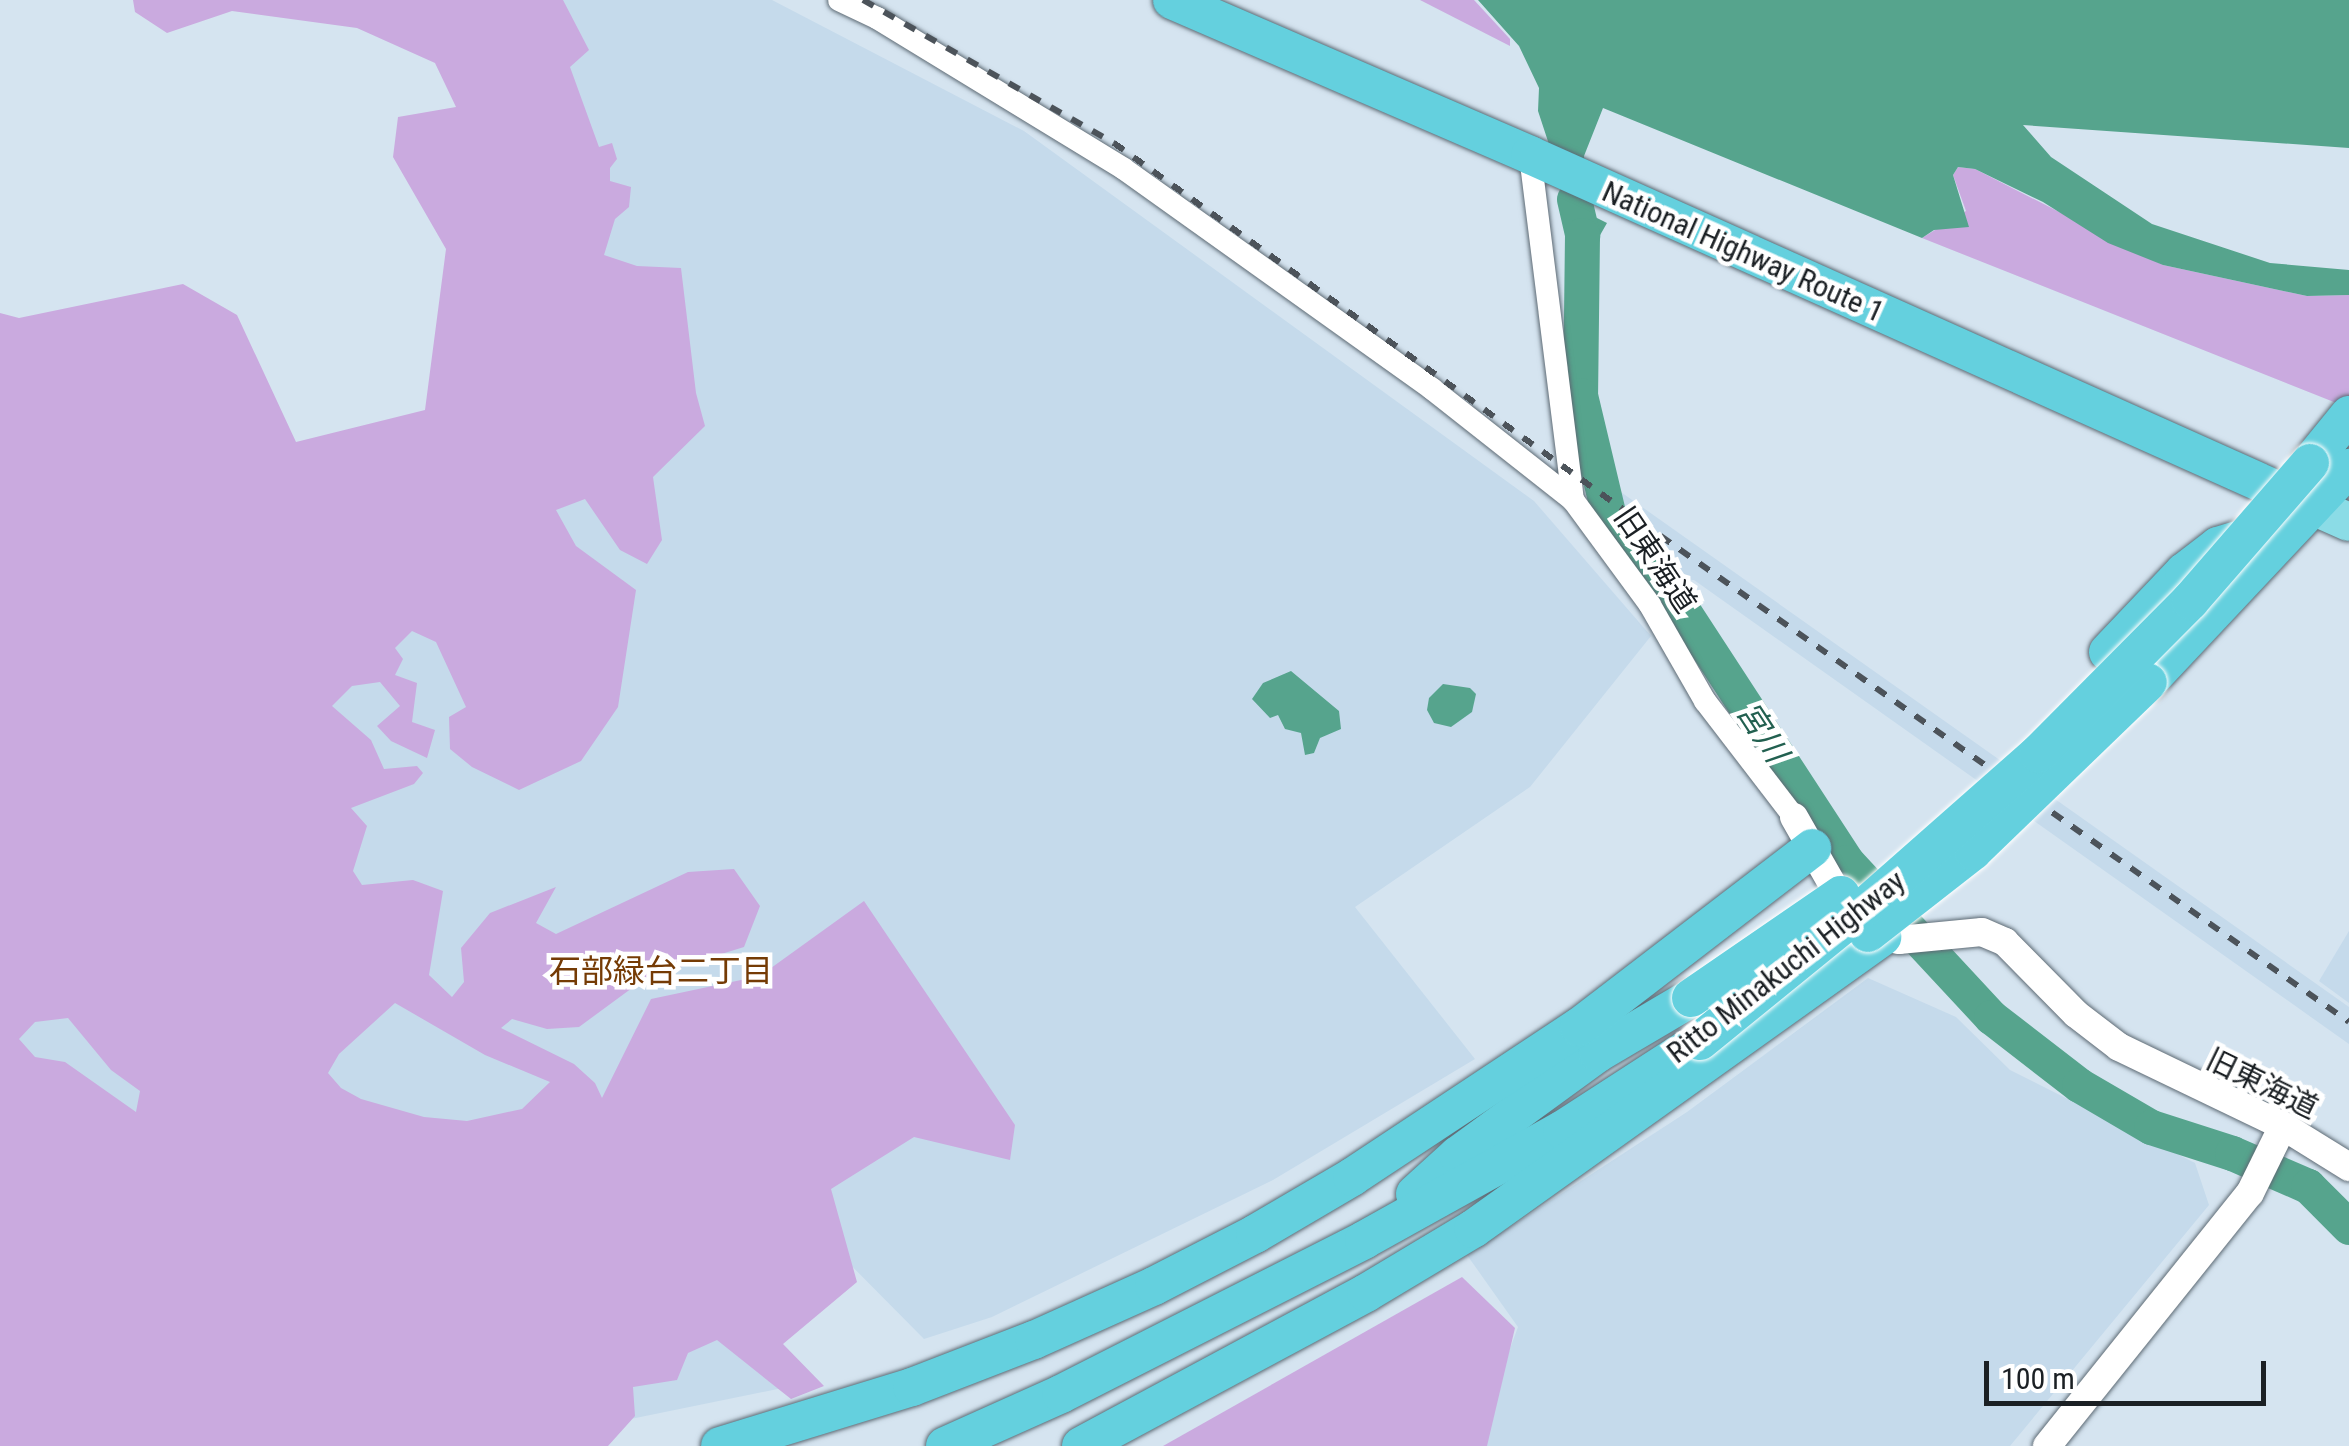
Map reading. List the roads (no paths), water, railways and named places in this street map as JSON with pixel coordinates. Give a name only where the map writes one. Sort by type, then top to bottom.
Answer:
[{"type":"highway","name":"National Highway Route 1","points":[[1172,0],[1538,159],[2313,506]]},
{"type":"highway","name":"Ritto Minakuchi Highway","points":[[934,1446],[960,1442],[1364,1240],[1562,1130],[1700,1041],[1862,910],[2038,754],[2190,600],[2349,415]]},
{"type":"highway","points":[[1700,1041],[1920,896],[2075,757],[2348,469]]},
{"type":"highway","points":[[1364,1240],[1458,1155],[1598,1053],[1807,922],[1889,856],[2108,652],[2184,572],[2218,546],[2268,531],[2313,506]]},
{"type":"highway","points":[[720,1446],[912,1387],[1017,1346],[1154,1286],[1255,1234],[1352,1176],[1579,1028],[1803,833]]},
{"type":"highway","points":[[1081,1446],[1366,1293],[1473,1228],[1893,939]]},
{"type":"main road","points":[[2313,506],[2349,522]]},
{"type":"street","name":"旧東海道","points":[[839,0],[877,18],[1124,170],[1432,390],[1573,500],[1650,605],[1704,701],[1803,833],[1855,924],[1893,939],[1982,932],[2005,942],[2076,1014],[2118,1047],[2280,1135],[2349,1167]]},
{"type":"street","points":[[1538,159],[1573,500]]},
{"type":"street","points":[[2047,1446],[2250,1193],[2280,1135]]},
{"type":"waterway","name":"宮川","points":[[1574,199],[1582,235],[1580,395],[1609,517],[1669,589],[1847,862],[1991,1017],[2079,1085],[2151,1127],[2232,1153],[2308,1186],[2349,1227]]},
{"type":"railway","points":[[863,0],[1114,143],[1621,508],[2349,1022]]},
{"type":"district","name":"石部緑台二丁目","points":[[661,971]]}]
